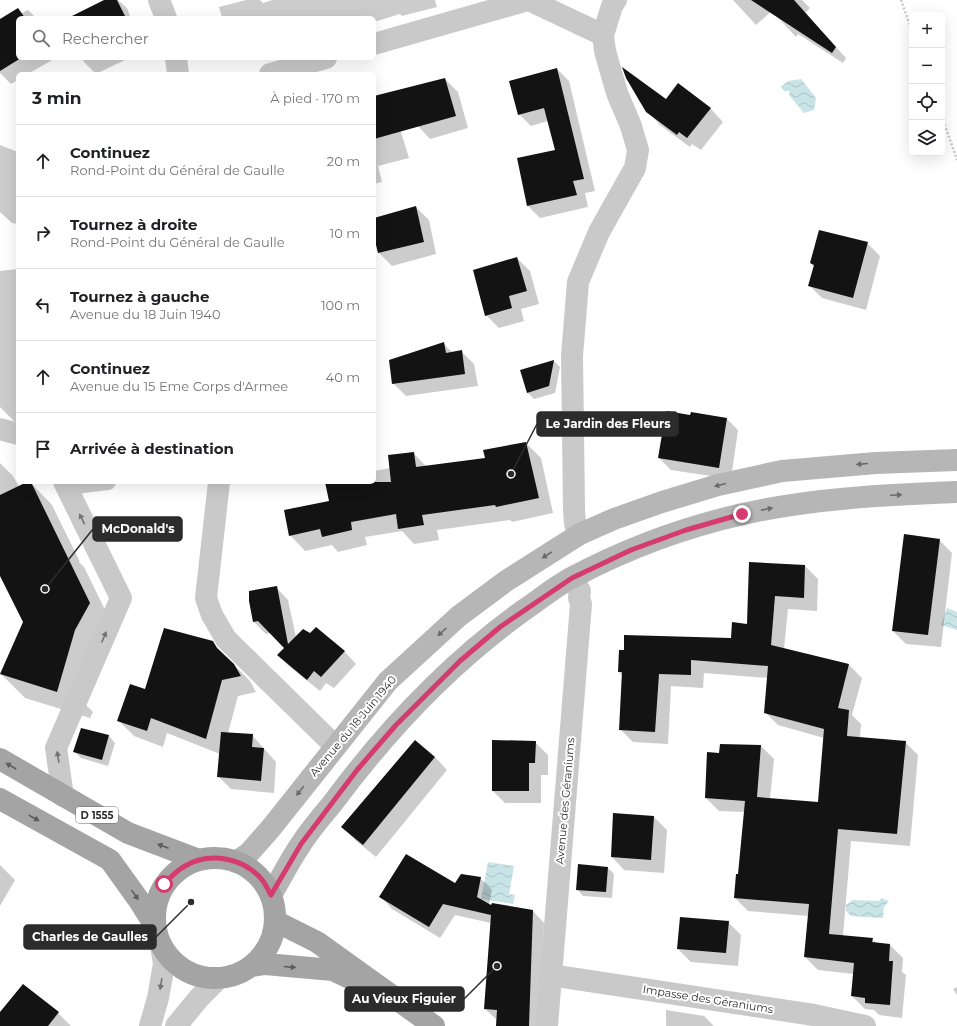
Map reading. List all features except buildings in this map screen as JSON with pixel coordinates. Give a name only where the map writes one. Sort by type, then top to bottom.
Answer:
[{"type":"main road","name":"Avenue du 18 Juin 1940","points":[[236,862],[249,852],[271,828],[335,746],[388,682],[459,616],[506,580],[580,534],[614,519],[662,502],[718,486],[782,471],[876,463],[957,460]]},
{"type":"main road","points":[[271,895],[301,844],[357,770],[396,725],[460,661],[500,627],[572,578],[638,548],[686,530],[742,514],[799,504],[892,495],[957,492]]},
{"type":"main road","name":"D 1555","points":[[0,759],[128,833],[199,860]]},
{"type":"main road","name":"D 1555","points":[[0,799],[110,860],[138,899],[158,936]]},
{"type":"main road","points":[[252,966],[268,946],[273,934],[275,921],[271,895],[262,881],[250,869],[224,858],[199,860],[180,869],[164,884],[154,912],[158,936],[168,957],[179,967],[191,974],[219,978],[236,974],[252,966],[265,964],[333,970],[401,1002]]},
{"type":"main road","points":[[275,921],[317,942],[434,1026]]},
{"type":"street","points":[[159,0],[165,16]]},
{"type":"street","points":[[376,43],[529,0],[603,35]]},
{"type":"street","points":[[580,534],[575,524],[574,508],[572,356],[578,282],[599,232],[635,168],[638,150],[632,126],[617,93],[605,52],[603,35],[612,6],[616,0]]},
{"type":"street","points":[[176,60],[178,72]]},
{"type":"street","points":[[277,72],[319,60]]},
{"type":"street","points":[[0,429],[16,433]]},
{"type":"street","points":[[219,484],[206,598],[212,615],[226,639],[335,746]]},
{"type":"street","points":[[63,796],[56,748],[121,598],[65,485]]},
{"type":"street","name":"Avenue des Géraniums","points":[[547,1026],[581,604],[579,598],[580,591],[572,578]]},
{"type":"street","points":[[150,1026],[158,998],[164,964],[158,936]]},
{"type":"street","name":"Impasse des Géraniums","points":[[550,975],[814,1015],[852,1025]]},
{"type":"street","points":[[176,1026],[199,998],[219,978]]},
{"type":"lane","points":[[65,485],[79,484]]},
{"type":"path","points":[[901,0],[909,23]]},
{"type":"path","points":[[943,120],[957,160]]},
{"type":"water","points":[[801,79],[816,98],[814,110],[804,113],[789,95],[790,91],[784,91],[781,87],[788,81]]},
{"type":"water","points":[[947,608],[957,612],[957,630],[941,625]]},
{"type":"water","points":[[488,862],[514,866],[509,894],[515,895],[513,904],[481,899]]},
{"type":"water","points":[[881,898],[889,901],[884,907],[883,918],[851,916],[846,911],[846,905],[853,900],[879,901]]},
{"type":"place","name":"Le Jardin des Fleurs","points":[[511,474]]},
{"type":"place","name":"McDonald's","points":[[45,589]]},
{"type":"place","name":"Charles de Gaulles","points":[[191,902]]},
{"type":"place","name":"Au Vieux Figuier","points":[[497,966]]},
{"type":"route","points":[[164,884],[186,865],[199,860],[224,858],[250,869],[262,881],[271,895],[301,844],[357,770],[396,725],[460,661],[500,627],[572,578],[631,550],[686,530],[742,514]]}]
